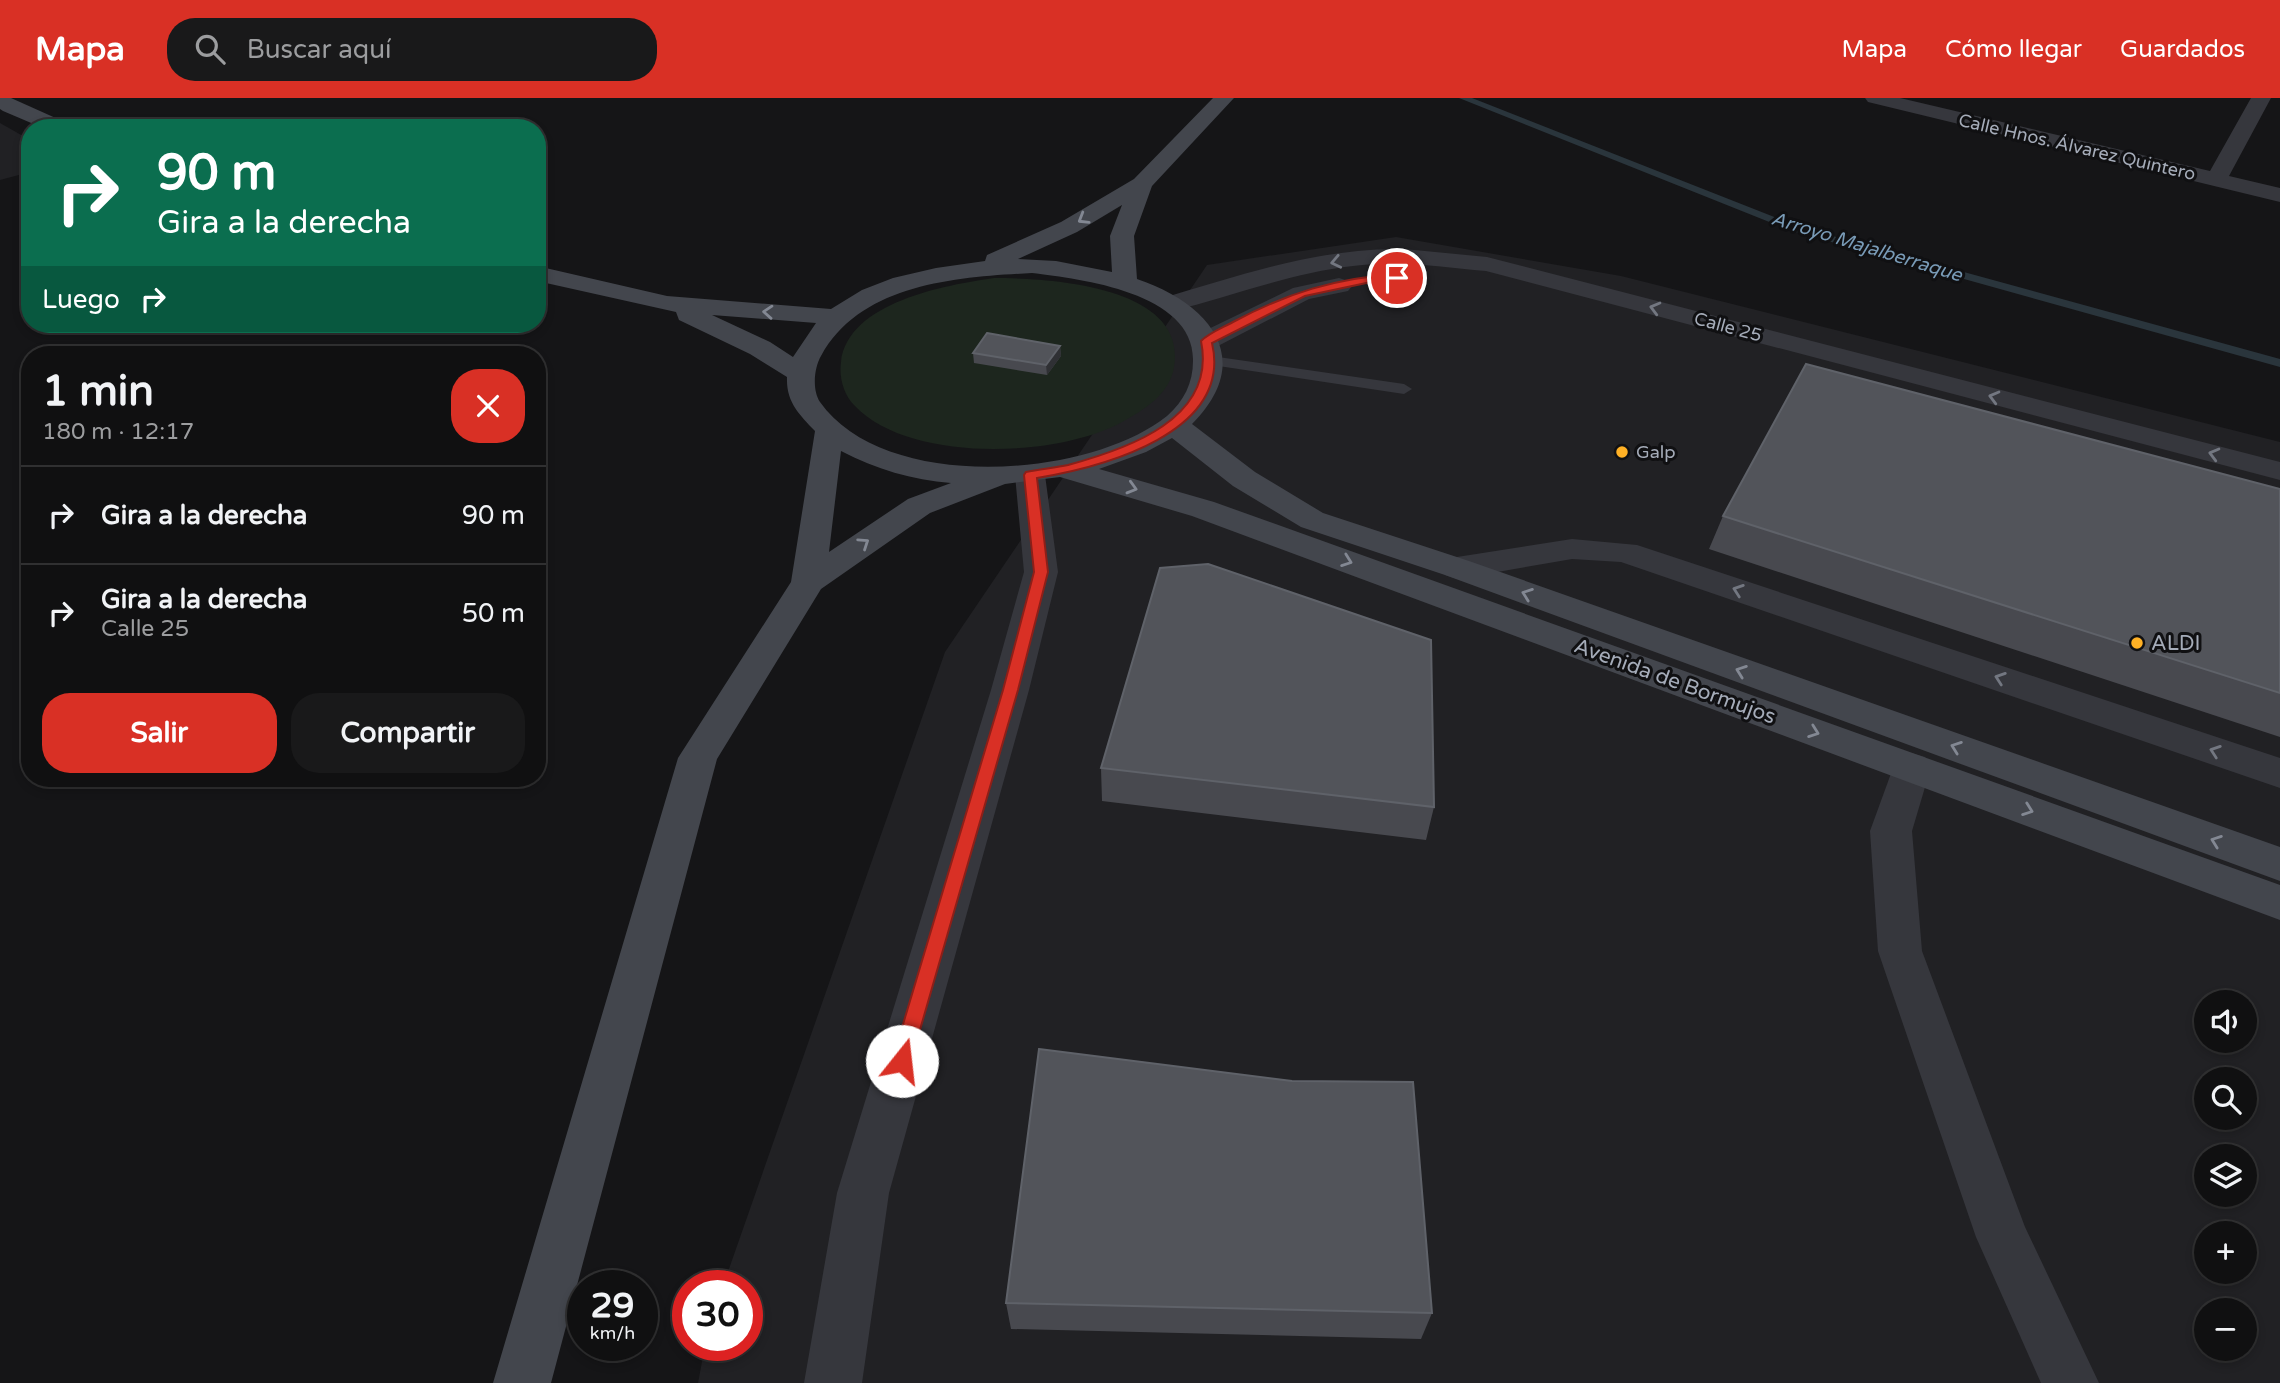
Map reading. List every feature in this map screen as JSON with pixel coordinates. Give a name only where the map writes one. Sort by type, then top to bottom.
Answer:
[{"type":"main road","points":[[981,267],[1069,227],[1142,184],[1224,98]]},
{"type":"main road","points":[[0,99],[10,107],[40,119]]},
{"type":"main road","points":[[1125,281],[1122,236],[1142,184]]},
{"type":"main road","points":[[522,1383],[698,758],[808,582],[919,506],[1030,473],[1128,451],[1174,425],[1203,393],[1208,351],[1193,321],[1172,303],[1125,281],[1081,270],[1032,265],[981,267],[927,276],[877,293],[836,317],[811,343],[800,373],[805,403],[829,432],[871,456],[917,468],[1030,473]]},
{"type":"main road","points":[[546,275],[667,304],[836,317]]},
{"type":"main road","points":[[667,304],[760,348],[800,373]]},
{"type":"main road","name":"Avenida de Bormujos","points":[[1174,425],[1244,479],[1312,520],[1457,568],[2280,864]]},
{"type":"main road","points":[[808,582],[829,432]]},
{"type":"main road","name":"Avenida de Bormujos","points":[[1030,473],[1203,509],[2280,903]]},
{"type":"street","name":"Calle Hnos. Álvarez Quintero","points":[[1875,98],[2280,195]]},
{"type":"street","points":[[2216,180],[2261,98]]},
{"type":"street","name":"Calle 25","points":[[1172,303],[1257,278],[1354,258],[1416,257],[1487,264],[2280,471]]},
{"type":"street","name":"Calle 25","points":[[1208,351],[1302,293],[1371,279],[1424,276],[1484,282],[2280,496]]},
{"type":"street","points":[[833,1383],[863,1193],[1010,690],[1041,572],[1030,473]]},
{"type":"street","name":"Avenida de Bormujos","points":[[1457,568],[1572,549],[1625,552],[2280,772]]},
{"type":"street","points":[[1911,768],[1891,831],[1900,951],[2002,1237],[2070,1383]]},
{"type":"lane","points":[[1208,351],[1404,389]]},
{"type":"shaded area","points":[[0,123],[21,135],[21,174],[0,180]]},
{"type":"shaded area","points":[[1396,237],[1621,276],[2280,442],[2280,1383],[698,1383],[702,1361],[763,1361],[763,1270],[729,1270],[945,652],[1207,265]]},
{"type":"shaded area","points":[[994,278],[1047,280],[1078,285],[1110,292],[1137,303],[1159,319],[1172,340],[1172,377],[1155,400],[1122,422],[1094,434],[1060,443],[1023,448],[946,446],[910,438],[879,425],[855,406],[841,379],[841,362],[848,341],[861,325],[902,300],[951,286]]},
{"type":"building","points":[[987,333],[1060,346],[1046,365],[973,353]]},
{"type":"building","name":"ALDI","points":[[1806,364],[2280,489],[2280,693],[1723,516]]},
{"type":"building","points":[[1208,564],[1431,640],[1434,807],[1101,768],[1160,568]]},
{"type":"building","points":[[1039,1049],[1292,1081],[1413,1082],[1432,1313],[1006,1303]]},
{"type":"waterway","name":"Arroyo Majalberraque","points":[[1464,98],[1796,229],[2280,363]]},
{"type":"place","name":"Galp","points":[[1622,452]]},
{"type":"place","name":"ALDI","points":[[2137,643]]},
{"type":"route","points":[[902,1061],[1010,690],[1041,572],[1030,475],[1066,469],[1128,451],[1174,425],[1203,393],[1210,361],[1206,341],[1244,320],[1302,293],[1371,279],[1397,278]]}]
